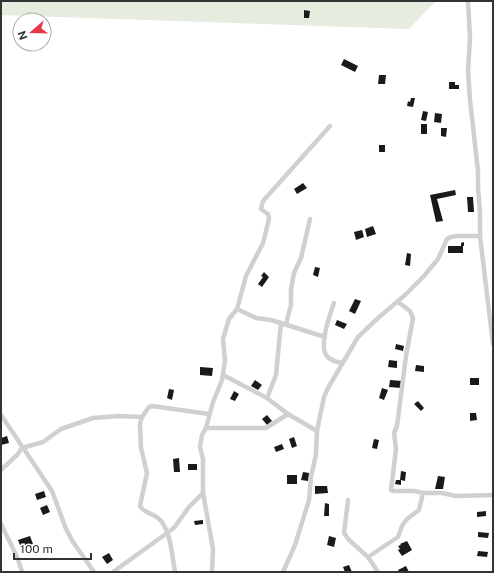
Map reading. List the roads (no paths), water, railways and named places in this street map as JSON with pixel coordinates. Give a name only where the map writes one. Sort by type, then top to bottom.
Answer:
[{"type":"street","points":[[468,1],[470,38],[468,71],[471,122],[478,171],[480,236],[493,344]]},
{"type":"street","points":[[212,572],[213,549],[203,493],[203,459],[200,446],[202,435],[206,428],[209,414],[223,374],[225,361],[223,338],[229,319],[237,309],[246,276],[263,243],[269,219],[268,214],[261,209],[263,201],[330,126]]},
{"type":"street","points":[[267,398],[276,375],[283,324],[292,304],[291,289],[294,273],[301,258],[310,219]]},
{"type":"street","points":[[283,572],[295,545],[309,500],[311,477],[316,454],[317,431],[324,397],[331,380],[358,337],[398,302],[438,259],[447,239],[457,236],[480,236]]},
{"type":"street","points":[[398,302],[410,311],[413,318],[406,356],[397,426],[394,433],[396,449],[391,490],[442,493],[456,496],[493,495]]},
{"type":"street","points":[[334,303],[326,328],[324,348],[327,357],[342,364]]},
{"type":"street","points":[[237,309],[256,318],[271,320],[325,337]]},
{"type":"street","points":[[223,374],[267,398],[288,414],[317,431]]},
{"type":"street","points":[[175,572],[168,533],[158,517],[146,512],[140,506],[147,473],[141,448],[140,424],[142,417],[149,407],[152,406],[209,414]]},
{"type":"street","points":[[206,428],[266,428],[288,414]]},
{"type":"street","points":[[1,416],[52,491],[66,529],[73,542],[94,572]]},
{"type":"street","points":[[1,470],[17,455],[22,448],[43,442],[61,429],[93,418],[118,416],[142,417]]},
{"type":"street","points":[[113,572],[168,533],[179,522],[189,507],[203,493]]},
{"type":"street","points":[[368,557],[398,537],[402,526],[407,519],[419,510],[423,493]]},
{"type":"street","points":[[348,500],[344,533],[349,540],[368,557],[378,572]]},
{"type":"street","points":[[1,524],[18,559],[22,572]]}]
